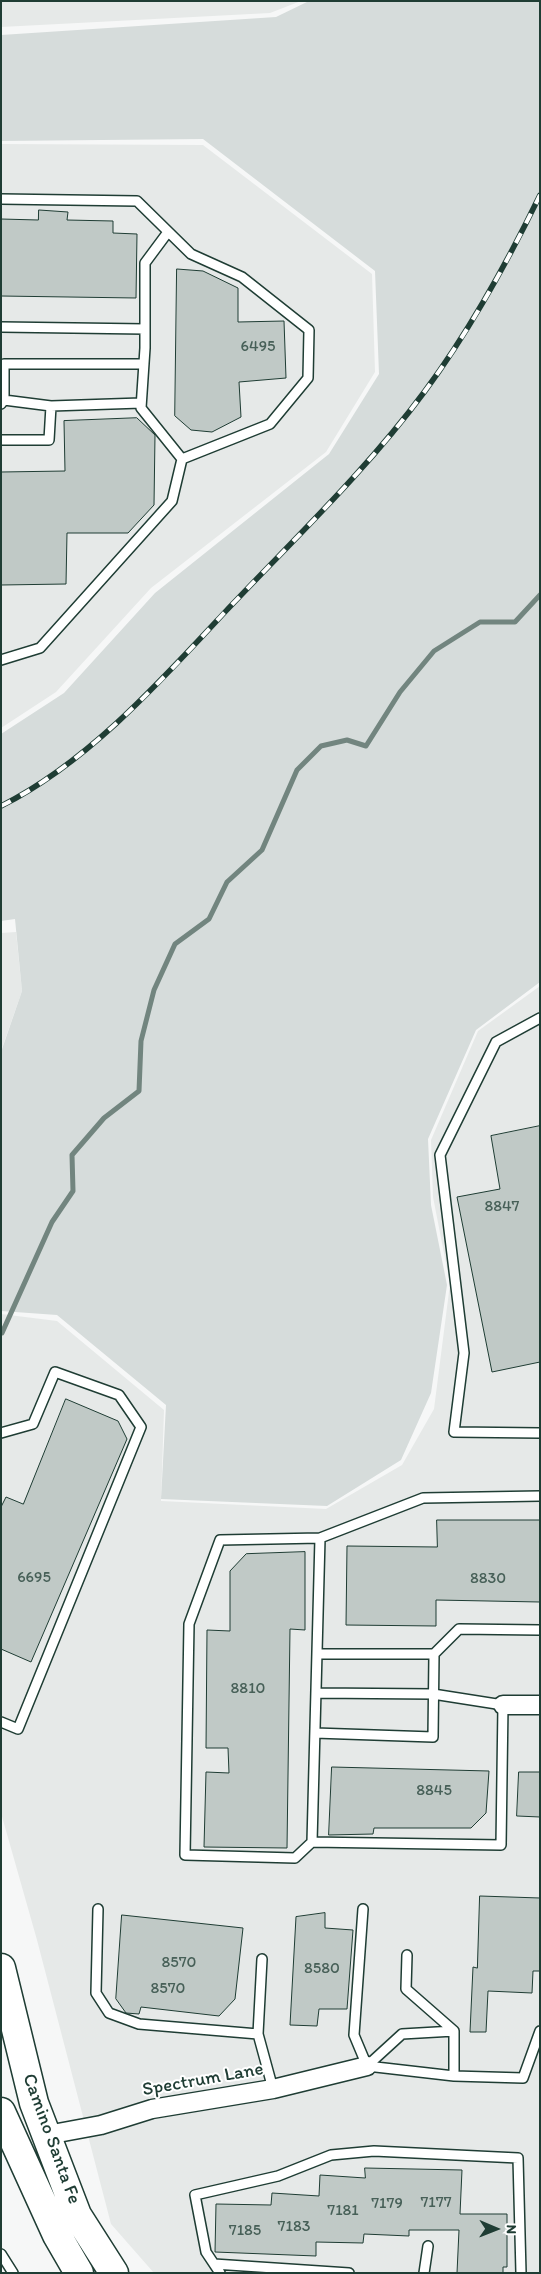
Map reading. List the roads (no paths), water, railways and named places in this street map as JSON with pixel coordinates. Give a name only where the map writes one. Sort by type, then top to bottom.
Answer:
[{"type":"main road","name":"Camino Santa Fe","points":[[1,1968],[34,2103],[78,2215],[114,2273]]},
{"type":"main road","name":"Camino Santa Fe","points":[[1,2112],[57,2236],[79,2273]]},
{"type":"street","points":[[503,1705],[540,1705]]},
{"type":"street","name":"Spectrum Lane","points":[[47,2136],[101,2125],[152,2109],[273,2089],[367,2066]]},
{"type":"lane","points":[[1,199],[138,201],[191,254],[242,277],[308,330],[308,378],[270,424],[182,459]]},
{"type":"lane","points":[[168,232],[145,263],[145,329],[141,408],[182,459]]},
{"type":"lane","points":[[1,326],[145,329]]},
{"type":"lane","points":[[141,403],[51,406],[3,402],[2,362],[144,364]]},
{"type":"lane","points":[[1,440],[49,440],[51,406]]},
{"type":"lane","points":[[1,660],[40,648],[120,560],[172,501],[182,459]]},
{"type":"lane","points":[[540,1018],[496,1042],[440,1155],[464,1353],[454,1432],[540,1433]]},
{"type":"lane","points":[[1,1433],[33,1424],[55,1372],[119,1395],[141,1427],[18,1729],[1,1722]]},
{"type":"lane","points":[[316,1693],[433,1694],[503,1705],[501,1845],[312,1842],[295,1858],[184,1855],[189,1624],[220,1540],[320,1538],[422,1498],[540,1496]]},
{"type":"lane","points":[[312,1842],[320,1538]]},
{"type":"lane","points":[[317,1654],[434,1654],[459,1630],[540,1630]]},
{"type":"lane","points":[[315,1733],[433,1737],[434,1654]]},
{"type":"lane","points":[[98,1909],[96,1993],[109,2013],[139,2024],[258,2034]]},
{"type":"lane","points":[[363,1909],[354,2036],[367,2066]]},
{"type":"lane","points":[[407,1955],[406,1989],[454,2031],[454,2076]]},
{"type":"lane","points":[[262,1959],[258,2034],[273,2089]]},
{"type":"lane","points":[[367,2066],[402,2034],[454,2031]]},
{"type":"lane","points":[[367,2066],[454,2076],[523,2078],[540,2031]]},
{"type":"lane","points":[[220,2273],[206,2252],[195,2194],[278,2176],[331,2155],[383,2151],[518,2158],[521,2273]]},
{"type":"lane","points":[[424,2273],[428,2246]]},
{"type":"lane","points":[[1,2254],[13,2273]]},
{"type":"lane","points":[[214,2264],[349,2273]]},
{"type":"waterway","points":[[2,1333],[52,1222],[73,1191],[72,1155],[104,1118],[139,1091],[141,1041],[154,990],[175,944],[209,919],[227,882],[262,850],[297,770],[321,746],[347,740],[366,746],[400,692],[434,651],[480,622],[515,622],[540,595]]},
{"type":"railway","points":[[1,806],[33,788],[63,767],[121,719],[175,666],[354,477],[402,421],[442,368],[501,271],[540,195]]}]
